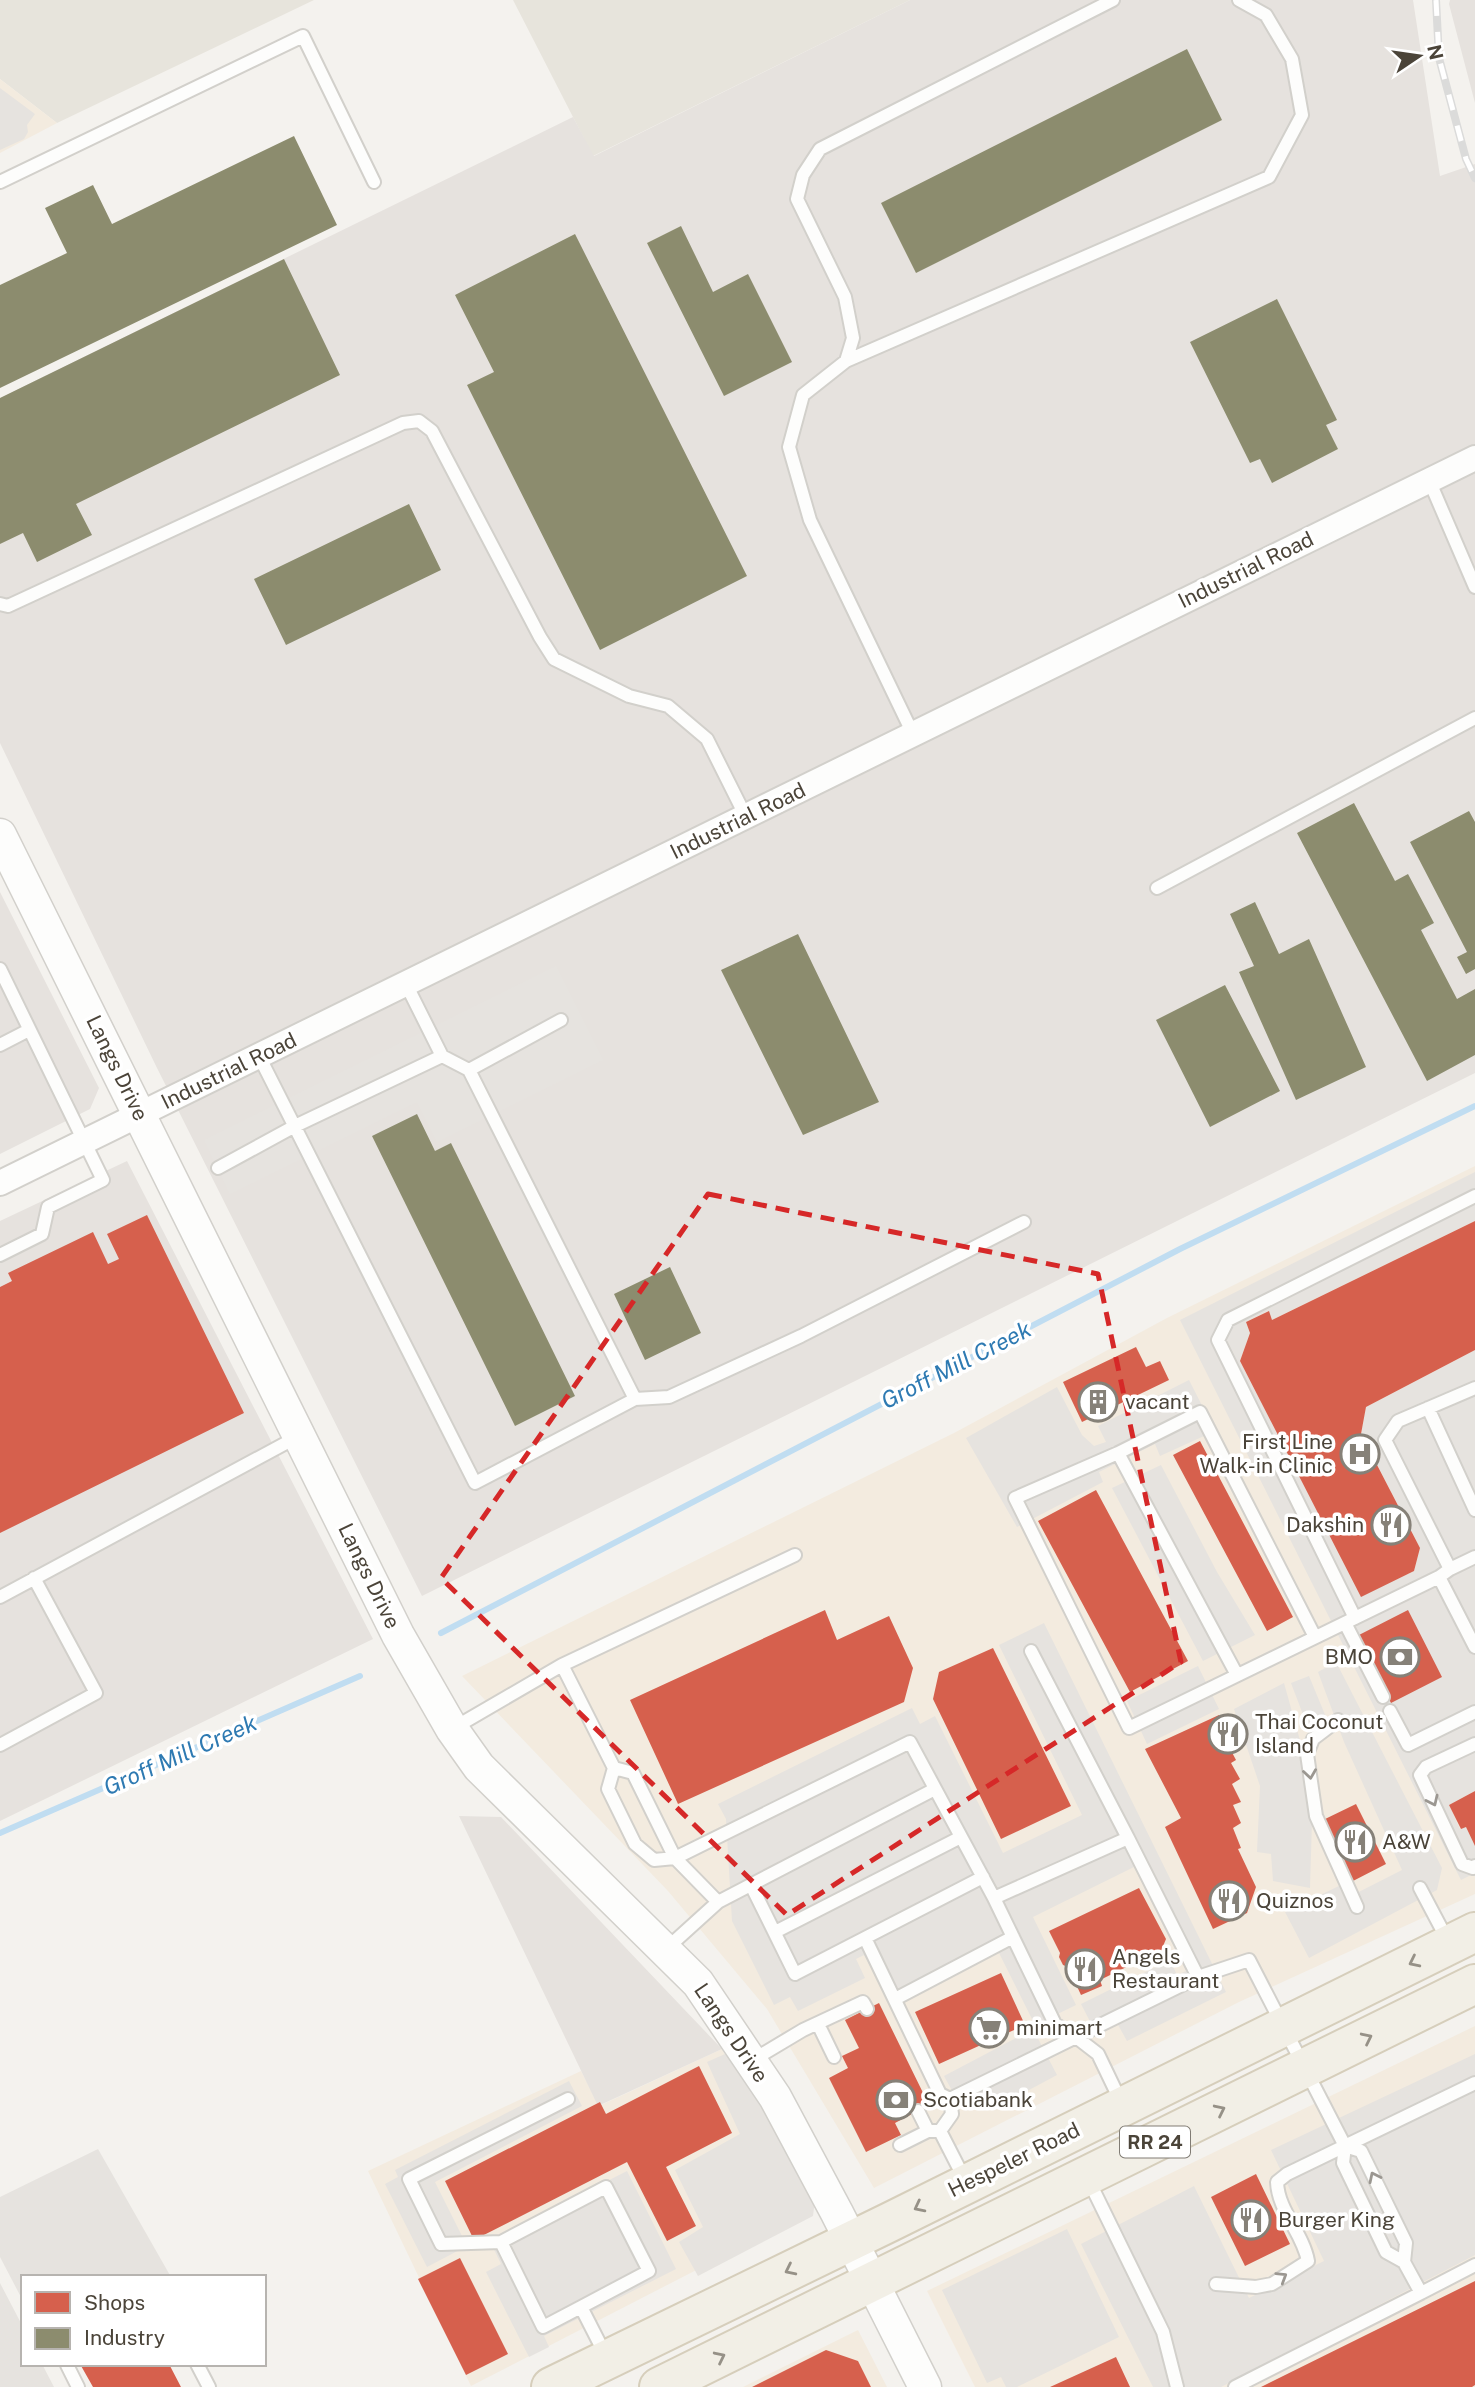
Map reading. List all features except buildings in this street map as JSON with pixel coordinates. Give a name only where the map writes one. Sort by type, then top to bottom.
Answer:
[{"type":"main road","name":"Hespeler Road","points":[[551,2387],[1462,1938]]},
{"type":"main road","name":"RR 24","points":[[659,2387],[1475,1984]]},
{"type":"street","name":"Industrial Road","points":[[0,1183],[1475,458]]},
{"type":"street","name":"Langs Drive","points":[[0,835],[398,1634],[452,1729],[479,1768],[698,1983],[775,2097],[925,2387]]},
{"type":"lane","points":[[846,361],[853,338],[845,297],[797,199],[803,175],[820,149],[1113,0]]},
{"type":"lane","points":[[914,734],[810,520],[789,447],[803,395],[846,361],[1269,177],[1302,115],[1292,59],[1266,15],[1239,0]]},
{"type":"lane","points":[[0,182],[303,36],[374,181]]},
{"type":"lane","points":[[0,604],[8,606],[403,423],[419,421],[432,431],[554,659],[629,696],[668,706],[707,739],[746,817]]},
{"type":"lane","points":[[1429,480],[1475,587]]},
{"type":"lane","points":[[1157,888],[1475,718]]},
{"type":"lane","points":[[0,969],[103,1180],[48,1207],[42,1234],[0,1255]]},
{"type":"lane","points":[[406,984],[442,1056],[468,1070],[635,1399]]},
{"type":"lane","points":[[468,1070],[561,1020]]},
{"type":"lane","points":[[0,1045],[29,1030]]},
{"type":"lane","points":[[259,1056],[475,1483],[635,1399],[669,1397],[801,1336],[1024,1222]]},
{"type":"lane","points":[[218,1168],[295,1126],[442,1056]]},
{"type":"lane","points":[[1383,1696],[1218,1340],[1228,1320],[1475,1196]]},
{"type":"lane","points":[[1450,1569],[1385,1440],[1398,1421],[1473,1393]]},
{"type":"lane","points":[[1428,1408],[1475,1510]]},
{"type":"lane","points":[[1315,1637],[1200,1412],[1118,1453],[1016,1498],[1129,1728],[1439,1577],[1475,1556]]},
{"type":"lane","points":[[0,1597],[299,1436]]},
{"type":"lane","points":[[1118,1453],[1237,1675]]},
{"type":"lane","points":[[452,1729],[562,1665],[795,1555]]},
{"type":"lane","points":[[1439,1577],[1475,1647]]},
{"type":"lane","points":[[0,1745],[96,1693],[34,1578]]},
{"type":"lane","points":[[1031,1651],[1198,1977]]},
{"type":"lane","points":[[562,1665],[614,1768],[608,1789],[635,1843],[654,1860],[675,1857],[910,1742],[994,1898],[1055,2024],[1098,2054],[1123,2106]]},
{"type":"lane","points":[[1390,1711],[1408,1745],[1475,1712]]},
{"type":"lane","points":[[1338,1720],[1313,1739],[1307,1754],[1317,1816],[1357,1907]]},
{"type":"lane","points":[[1475,1744],[1426,1767],[1420,1775],[1462,1864],[1473,1868],[1475,1866]]},
{"type":"lane","points":[[614,1768],[633,1773],[675,1857],[718,1902]]},
{"type":"lane","points":[[665,1951],[718,1902],[935,1789]]},
{"type":"lane","points":[[775,1933],[961,1837]]},
{"type":"lane","points":[[994,1898],[1128,1838]]},
{"type":"lane","points":[[751,1885],[795,1974],[983,1877]]},
{"type":"lane","points":[[1420,1888],[1462,1938]]},
{"type":"lane","points":[[895,1999],[1013,1937]]},
{"type":"lane","points":[[865,1938],[940,2094],[950,2099]]},
{"type":"lane","points":[[950,2099],[1198,1977],[1249,1960],[1345,2146],[1343,2163],[1386,2252],[1404,2262],[1421,2293]]},
{"type":"lane","points":[[751,2062],[863,2002],[867,2009]]},
{"type":"lane","points":[[818,2024],[834,2057]]},
{"type":"lane","points":[[1216,2284],[1256,2287],[1272,2284],[1308,2261],[1306,2250],[1278,2195],[1277,2182],[1287,2174],[1475,2083]]},
{"type":"lane","points":[[501,2242],[543,2327],[649,2271],[606,2187],[501,2242],[441,2244],[410,2179],[568,2099]]},
{"type":"lane","points":[[900,2145],[934,2131],[951,2114],[950,2099]]},
{"type":"lane","points":[[918,2111],[967,2183]]},
{"type":"lane","points":[[1345,2146],[1361,2151],[1406,2243],[1404,2262]]},
{"type":"lane","points":[[1087,2176],[1163,2332],[1177,2387]]},
{"type":"lane","points":[[1235,2387],[1475,2265]]},
{"type":"lane","points":[[581,2307],[608,2359]]},
{"type":"lane","points":[[68,2366],[78,2387]]},
{"type":"lane","points":[[198,2366],[209,2387]]},
{"type":"highlighted area","points":[[708,1194],[1098,1274],[1181,1662],[787,1915],[441,1578]]},
{"type":"shaded area","points":[[0,0],[314,0],[57,123],[0,79]]},
{"type":"shaded area","points":[[513,0],[910,0],[593,156]]},
{"type":"shaded area","points":[[910,0],[1413,0],[1440,176],[1475,164],[1475,1073],[422,1596],[157,1068],[0,743],[0,398],[573,117],[594,156]]},
{"type":"shaded area","points":[[1450,0],[1475,0],[1475,103],[1449,4]]},
{"type":"shaded area","points":[[0,79],[57,123],[0,153]]},
{"type":"shaded area","points":[[0,88],[35,114],[27,125],[28,132],[24,139],[0,150]]},
{"type":"shaded area","points":[[0,892],[99,1088],[90,1109],[0,1154]]},
{"type":"shaded area","points":[[556,966],[603,1060],[437,1142],[417,1102],[230,1194],[204,1140]]},
{"type":"shaded area","points":[[127,1161],[373,1639],[0,1821],[0,1221]]},
{"type":"shaded area","points":[[1475,1166],[1475,1894],[1239,2002],[874,2188],[767,2009],[668,1891],[462,1676],[954,1433],[1167,1318]]},
{"type":"shaded area","points":[[1475,1172],[1475,1221],[1272,1320],[1268,1311],[1246,1322],[1250,1333],[1240,1361],[1361,1596],[1414,1571],[1420,1548],[1361,1434],[1366,1407],[1475,1350],[1475,1791],[1449,1805],[1460,1829],[1466,1827],[1475,1846],[1475,1873],[1461,1880],[1180,1320]]},
{"type":"shaded area","points":[[1189,1380],[1215,1431],[1160,1456],[1155,1444],[1099,1472],[1103,1482],[1017,1527],[966,1438],[1057,1387],[1082,1435],[1094,1446],[1106,1442],[1098,1426]]},
{"type":"shaded area","points":[[1161,1465],[1217,1572],[1255,1635],[1203,1661],[1112,1488]]},
{"type":"shaded area","points":[[1044,1623],[1226,1992],[1127,2041],[1117,2023],[1096,2033],[1081,2004],[1170,1960],[1177,1975],[1186,1971],[1134,1867],[1033,1917],[1076,2005],[1035,2025],[996,1947],[888,2001],[864,1955],[856,1959],[865,1978],[798,2011],[790,1997],[774,2005],[732,1921],[726,1819],[718,1804],[912,1708],[920,1724],[935,1716],[1003,1853],[1082,1815],[999,1645]]},
{"type":"shaded area","points":[[1336,1662],[1442,1868],[1437,1890],[1309,1958],[1285,1912],[1339,1886],[1345,1899],[1402,1870],[1344,1742],[1318,1672]]},
{"type":"shaded area","points":[[1198,1666],[1219,1709],[1147,1744],[1127,1701]]},
{"type":"shaded area","points":[[1309,1676],[1326,1717],[1307,1725],[1291,1683]]},
{"type":"shaded area","points":[[1284,1683],[1313,1787],[1310,1888],[1273,1881],[1271,1854],[1257,1852],[1260,1786],[1234,1709]]},
{"type":"shaded area","points":[[459,1816],[501,1817],[722,2049],[598,2106]]},
{"type":"shaded area","points":[[1475,2026],[1475,2387],[975,2387],[927,2291]]},
{"type":"shaded area","points":[[1033,2029],[1057,2075],[992,2110],[983,2093],[960,2105],[944,2076]]},
{"type":"shaded area","points":[[722,2049],[807,2213],[471,2386],[368,2171],[581,2071],[599,2106]]},
{"type":"shaded area","points":[[725,2054],[731,2061],[739,2058],[815,2200],[813,2216],[698,2276],[679,2242],[703,2227],[675,2170],[740,2134],[707,2062]]},
{"type":"shaded area","points":[[1475,2054],[1475,2255],[1221,2387],[1153,2387],[1081,2244],[1194,2186],[1249,2298],[1324,2261],[1271,2150]]},
{"type":"shaded area","points":[[569,2081],[582,2106],[435,2182],[467,2246],[427,2267],[385,2184],[398,2177],[395,2170]]},
{"type":"shaded area","points":[[98,2149],[170,2275],[21,2275],[21,2297],[0,2257],[0,2197]]},
{"type":"shaded area","points":[[627,2171],[676,2269],[544,2336],[549,2347],[529,2357],[486,2272],[501,2264],[490,2241]]},
{"type":"shaded area","points":[[1067,2229],[1119,2337],[1017,2387],[1006,2387],[1001,2377],[987,2383],[942,2290]]},
{"type":"shaded area","points":[[0,2283],[21,2323],[21,2366],[43,2366],[54,2387],[0,2387]]},
{"type":"shaded area","points":[[858,2330],[887,2387],[743,2387]]},
{"type":"waterway","name":"Groff Mill Creek","points":[[441,1633],[1180,1249],[1475,1106]]},
{"type":"waterway","name":"Groff Mill Creek","points":[[0,1833],[360,1676]]},
{"type":"railway","points":[[1436,0],[1439,58],[1466,159],[1475,178]]},
{"type":"place","name":"vacant","points":[[1098,1402]]},
{"type":"place","name":"First Line Walk-in Clinic","points":[[1360,1454]]},
{"type":"place","name":"Dakshin","points":[[1391,1525]]},
{"type":"place","name":"BMO","points":[[1400,1657]]},
{"type":"place","name":"Thai Coconut Island","points":[[1228,1734]]},
{"type":"place","name":"A&W","points":[[1355,1842]]},
{"type":"place","name":"Quiznos","points":[[1229,1901]]},
{"type":"place","name":"Angels Restaurant","points":[[1085,1969]]},
{"type":"place","name":"minimart","points":[[989,2028]]},
{"type":"place","name":"Scotiabank","points":[[896,2100]]},
{"type":"place","name":"Burger King","points":[[1251,2220]]}]
